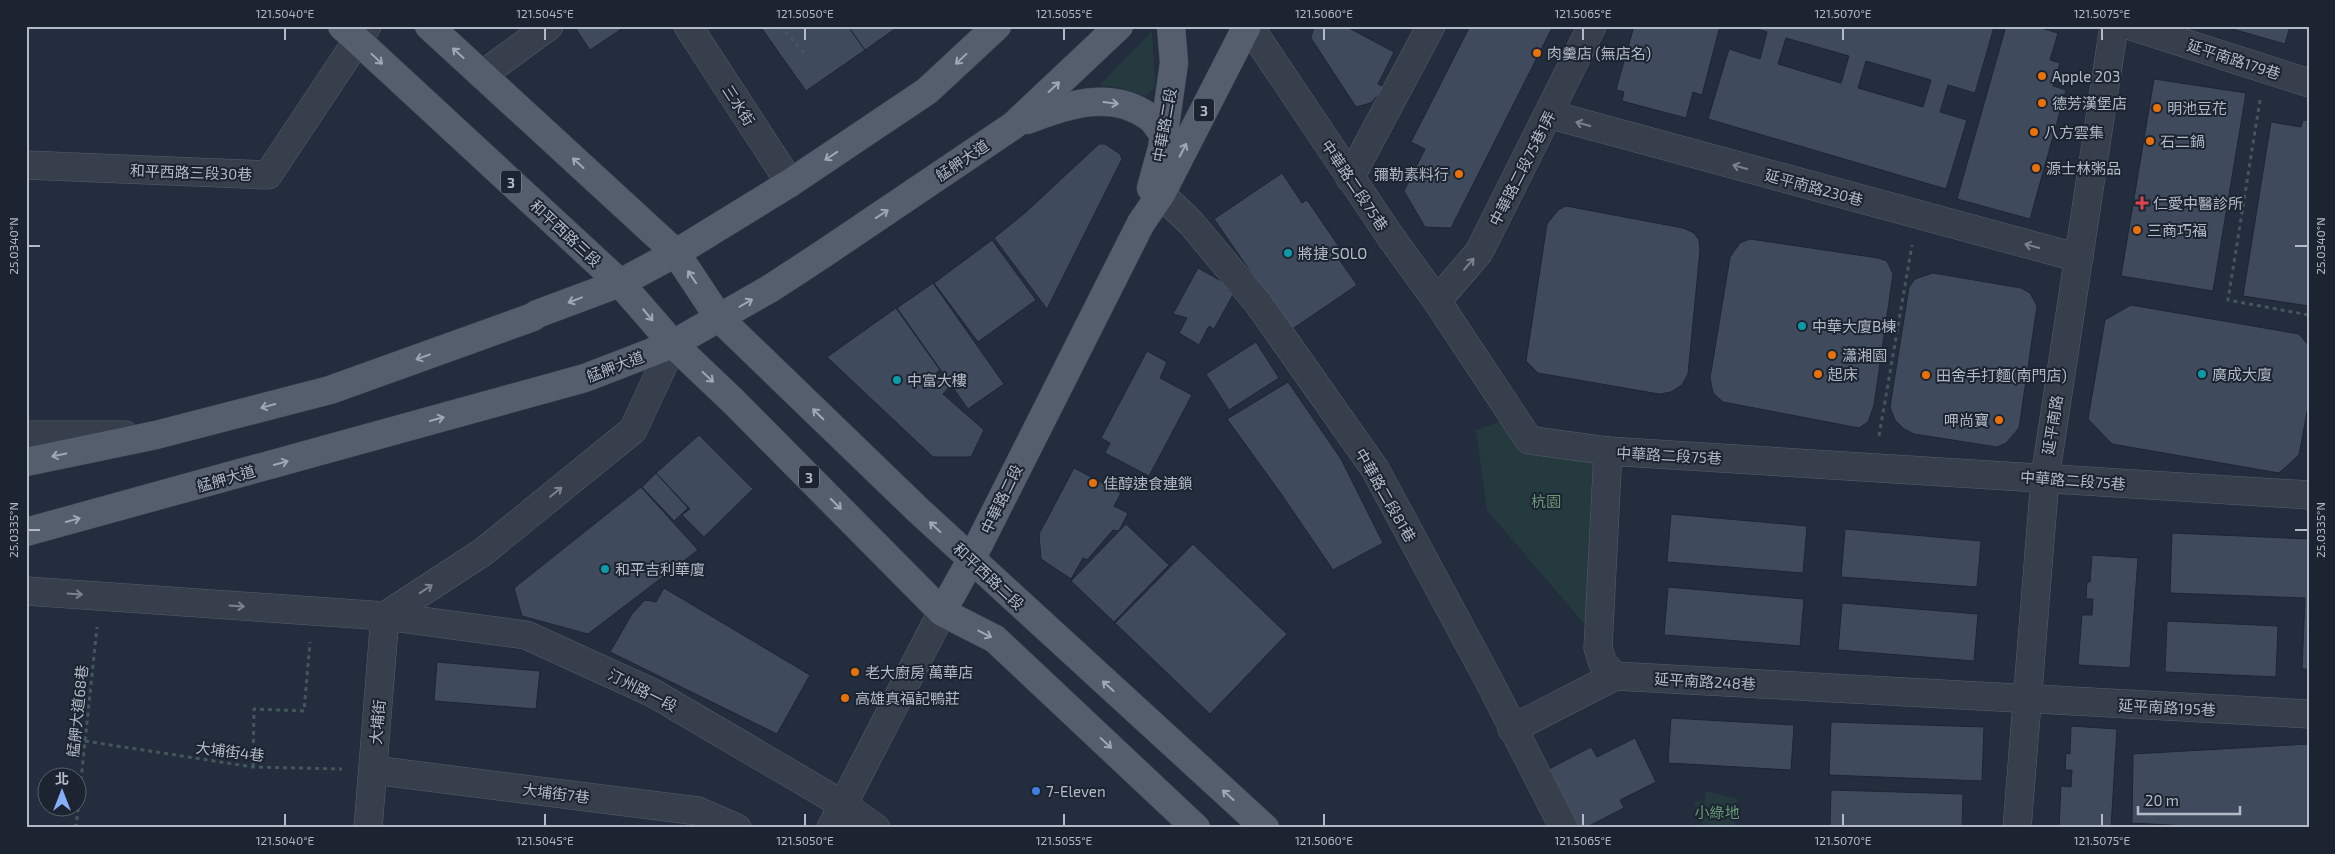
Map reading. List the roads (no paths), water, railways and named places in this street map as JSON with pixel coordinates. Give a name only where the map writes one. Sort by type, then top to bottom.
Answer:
[{"type":"main road","points":[[429,26],[676,254],[719,318]]},
{"type":"main road","name":"艋舺大道","points":[[26,532],[585,378],[673,344],[823,254],[1014,125],[1119,26]]},
{"type":"main road","name":"中華路二段","points":[[1141,223],[1164,136],[1174,63],[1171,26]]},
{"type":"main road","name":"中華路二段","points":[[942,612],[971,560],[1141,223],[1161,194],[1248,26]]},
{"type":"main road","points":[[26,462],[156,435],[330,390],[533,317],[620,282],[676,254],[790,183],[926,91],[988,29]]},
{"type":"main road","name":"和平西路三段","points":[[355,31],[620,282],[673,344]]},
{"type":"main road","points":[[1014,125],[1066,105],[1097,101],[1117,103],[1138,111],[1151,118],[1164,136]]},
{"type":"main road","name":"和平西路二段","points":[[719,318],[971,560],[1265,828]]},
{"type":"main road","name":"3","points":[[673,344],[734,402],[942,612]]},
{"type":"main road","points":[[942,612],[995,639],[1196,828]]},
{"type":"street","points":[[482,75],[549,26]]},
{"type":"street","name":"三水街","points":[[688,26],[790,183]]},
{"type":"street","name":"中華路二段75巷","points":[[1248,26],[1350,178],[1437,301],[1529,440],[1608,451],[2309,495]]},
{"type":"street","points":[[1350,178],[1431,26]]},
{"type":"street","name":"中華路二段75巷1弄","points":[[1437,301],[1479,252],[1592,26]]},
{"type":"street","name":"延平南路","points":[[2017,828],[2045,478],[2114,26]]},
{"type":"street","name":"延平南路179巷","points":[[2131,26],[2309,83]]},
{"type":"street","name":"和平西路三段30巷","points":[[26,165],[268,175],[355,31]]},
{"type":"street","name":"延平南路230巷","points":[[1548,114],[2079,258]]},
{"type":"street","name":"中華路二段81巷","points":[[1161,194],[1191,223],[1258,303],[1375,469],[1488,678],[1512,729],[1564,828]]},
{"type":"street","points":[[385,616],[483,552],[633,430],[673,344]]},
{"type":"street","points":[[26,435],[156,435]]},
{"type":"street","points":[[1512,729],[1615,676],[1603,664],[1598,648],[1608,451]]},
{"type":"street","name":"汀州路一段","points":[[26,591],[385,616],[526,635],[654,693],[842,804],[876,828]]},
{"type":"street","name":"中華路二段","points":[[831,828],[942,612]]},
{"type":"street","name":"大埔街","points":[[368,828],[385,616]]},
{"type":"street","name":"延平南路248巷","points":[[1615,676],[2026,699]]},
{"type":"street","name":"延平南路195巷","points":[[2026,699],[2309,714]]},
{"type":"street","name":"大埔街7巷","points":[[373,770],[698,811],[737,828]]},
{"type":"place","name":"肉羹店 (無店名)","points":[[1537,53]]},
{"type":"place","name":"Apple 203","points":[[2042,76]]},
{"type":"place","name":"德芳漢堡店","points":[[2042,103]]},
{"type":"place","name":"明池豆花","points":[[2157,108]]},
{"type":"place","name":"八方雲集","points":[[2034,132]]},
{"type":"place","name":"石二鍋","points":[[2150,141]]},
{"type":"place","name":"源士林粥品","points":[[2036,168]]},
{"type":"place","name":"彌勒素料行","points":[[1459,174]]},
{"type":"place","name":"仁愛中醫診所","points":[[2142,203]]},
{"type":"place","name":"三商巧福","points":[[2137,230]]},
{"type":"place","name":"將捷 SOLO","points":[[1288,253]]},
{"type":"place","name":"中華大廈B棟","points":[[1802,326]]},
{"type":"place","name":"瀟湘園","points":[[1832,355]]},
{"type":"place","name":"起床","points":[[1818,374]]},
{"type":"place","name":"廣成大廈","points":[[2202,374]]},
{"type":"place","name":"田舍手打麵(南門店)","points":[[1926,375]]},
{"type":"place","name":"中富大樓","points":[[897,380]]},
{"type":"place","name":"呷尚寶","points":[[1999,420]]},
{"type":"place","name":"佳醇速食連鎖","points":[[1093,483]]},
{"type":"place","name":"和平吉利華廈","points":[[605,569]]},
{"type":"place","name":"老大廚房 萬華店","points":[[855,672]]},
{"type":"place","name":"高雄真福記鴨莊","points":[[845,698]]},
{"type":"place","name":"7-Eleven","points":[[1036,791]]},
{"type":"park label","name":"杭園","points":[[1546,501]]},
{"type":"park label","name":"小綠地","points":[[1717,812]]}]
